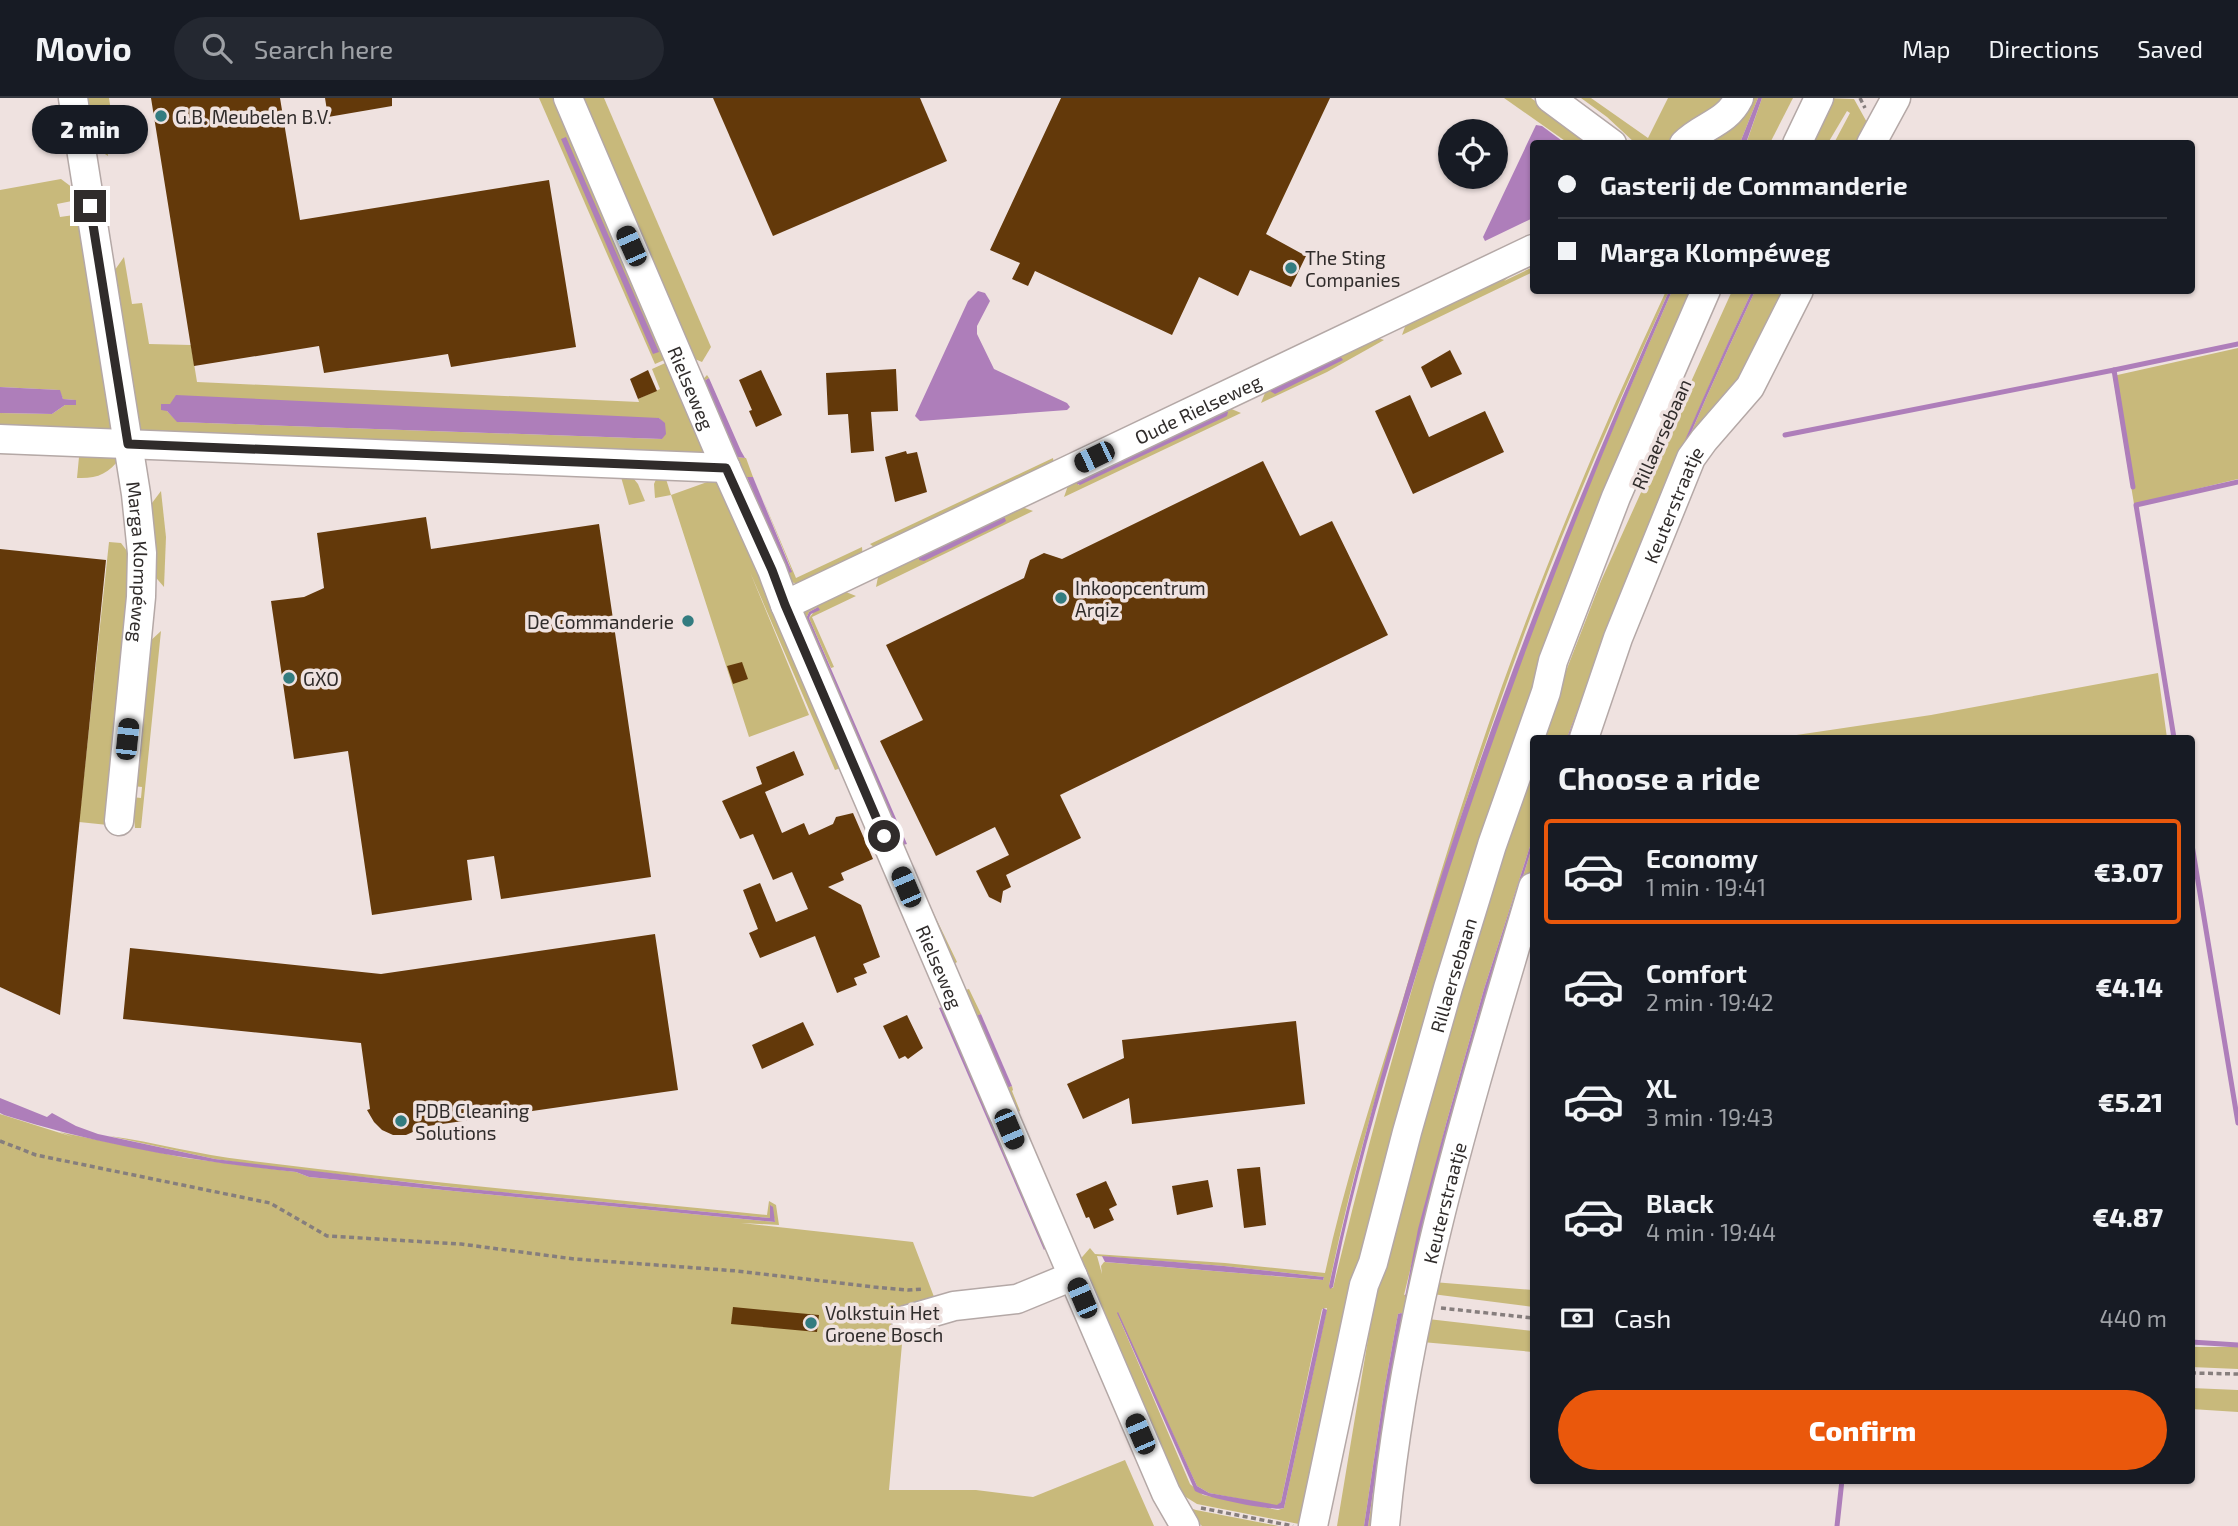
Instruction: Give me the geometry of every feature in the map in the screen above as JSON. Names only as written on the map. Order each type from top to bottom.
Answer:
[{"type":"street","name":"Marga Klompéweg","points":[[73,98],[128,444],[142,553],[139,620],[119,821]]},
{"type":"street","name":"Rielseweg","points":[[568,98],[1166,1493],[1185,1526]]},
{"type":"street","points":[[1550,98],[1607,140]]},
{"type":"street","points":[[1689,140],[1719,123],[1735,107],[1739,98]]},
{"type":"street","points":[[1779,140],[1800,98]]},
{"type":"street","points":[[1799,140],[1819,98]]},
{"type":"street","points":[[1873,140],[1896,98]]},
{"type":"street","name":"Oude Rielseweg","points":[[785,605],[1530,250]]},
{"type":"street","name":"Rillaersebaan","points":[[1531,735],[1546,692],[1553,661],[1616,497],[1704,294]]},
{"type":"street","name":"Rillaersebaan","points":[[1546,692],[1562,664],[1601,567],[1724,294]]},
{"type":"street","name":"Keuterstraatje","points":[[1585,735],[1618,638],[1691,458],[1750,387],[1797,294]]},
{"type":"street","points":[[0,439],[726,468]]},
{"type":"street","name":"Rillaersebaan","points":[[1313,1526],[1363,1285],[1373,1263],[1448,988],[1492,845],[1530,737]]},
{"type":"street","name":"Keuterstraatje","points":[[1385,1526],[1407,1364],[1418,1305],[1485,1050],[1530,897]]},
{"type":"street","name":"Rillaersebaan","points":[[1331,1526],[1373,1286],[1373,1263]]},
{"type":"street","points":[[906,1320],[954,1306],[1017,1299],[1073,1276]]},
{"type":"path","points":[[0,1141],[36,1154],[270,1203],[327,1236],[461,1244],[573,1259],[737,1271],[897,1289],[947,1287],[954,1306]]},
{"type":"path","points":[[1418,1305],[1530,1318]]},
{"type":"path","points":[[2195,1373],[2238,1374]]},
{"type":"path","points":[[1166,1493],[1196,1507],[1295,1526]]},
{"type":"shaded area","points":[[83,98],[109,98],[115,137],[106,139],[108,156],[91,145]]},
{"type":"shaded area","points":[[539,98],[559,98],[671,357],[655,364]]},
{"type":"shaded area","points":[[575,98],[604,98],[711,347],[702,362],[685,355]]},
{"type":"shaded area","points":[[1504,98],[1531,98],[1590,140],[1564,140]]},
{"type":"shaded area","points":[[1581,98],[1591,98],[1648,138],[1668,98],[1730,98],[1680,140],[1632,140]]},
{"type":"shaded area","points":[[1748,98],[1758,98],[1741,140],[1700,140]]},
{"type":"shaded area","points":[[1758,98],[1762,98],[1747,140],[1741,140]]},
{"type":"shaded area","points":[[1762,98],[1793,98],[1772,140],[1747,140]]},
{"type":"shaded area","points":[[1825,98],[1854,99],[1869,126],[1866,140],[1836,140],[1850,113],[1847,111],[1830,140],[1803,140]]},
{"type":"shaded area","points":[[1536,125],[1542,126],[1561,140],[1530,140],[1530,219],[1485,241],[1483,237]]},
{"type":"shaded area","points":[[566,137],[659,352],[653,354],[561,139]]},
{"type":"shaded area","points":[[61,179],[77,191],[72,201],[57,204],[60,217],[74,215],[82,220],[115,430],[0,433],[0,413],[52,414],[65,405],[76,405],[75,400],[63,399],[59,390],[0,387],[0,190]]},
{"type":"shaded area","points":[[124,257],[132,304],[142,303],[149,344],[191,345],[197,382],[639,402],[638,399],[660,389],[652,369],[672,360],[706,450],[704,454],[156,437],[139,429],[112,274]],"holes":[[[167,411],[659,418],[665,425],[662,439],[178,422]]]},
{"type":"shaded area","points":[[1530,258],[1504,281],[1530,268],[1530,273],[1402,335],[1409,316]]},
{"type":"shaded area","points":[[978,291],[985,293],[990,301],[977,326],[977,334],[994,369],[1067,403],[1070,407],[1067,410],[920,421],[915,416],[968,301]]},
{"type":"shaded area","points":[[1665,294],[1668,294],[1558,546],[1478,767],[1374,1103],[1337,1249],[1329,1286],[1333,1288],[1385,1084],[1424,949],[1466,815],[1531,632],[1671,294],[1700,294],[1580,572],[1533,735],[1530,735],[1530,745],[1304,1525],[1197,1504],[1181,1494],[1076,1264],[1090,1248],[1095,1254],[1325,1273],[1361,1135],[1488,725],[1520,636],[1600,437]],"holes":[[[1097,1256],[1324,1277],[1323,1280],[1104,1262],[1101,1266],[1102,1274]],[[1327,1308],[1284,1508],[1278,1510],[1203,1495],[1190,1484],[1117,1313],[1197,1486],[1209,1493],[1277,1506],[1281,1502],[1322,1309]]]},
{"type":"shaded area","points":[[1668,294],[1671,294],[1567,544],[1472,801],[1381,1091],[1350,1208],[1333,1287],[1330,1289],[1360,1158],[1432,905],[1518,656],[1616,412]]},
{"type":"shaded area","points":[[1731,294],[1751,294],[1655,513],[1568,735],[1541,735],[1601,581]]},
{"type":"shaded area","points":[[1751,294],[1754,294],[1681,457],[1568,735],[1610,625],[1702,401]]},
{"type":"shaded area","points":[[1754,294],[1788,294],[1727,408],[1580,735],[1570,735],[1657,513]]},
{"type":"shaded area","points":[[1369,335],[1384,340],[1327,372],[1261,403],[1269,383]]},
{"type":"shaded area","points":[[2238,348],[2238,479],[2134,504],[2113,376]]},
{"type":"shaded area","points":[[1340,356],[1343,360],[1275,394],[1270,391],[1272,387]]},
{"type":"shaded area","points":[[707,375],[709,378],[704,381],[737,457],[746,458],[753,477],[747,478],[761,515],[792,571],[759,490],[796,578],[862,547],[863,559],[808,585],[782,581],[698,385]]},
{"type":"shaded area","points":[[709,378],[745,458],[737,457],[704,381]]},
{"type":"shaded area","points":[[0,387],[60,390],[63,399],[76,400],[76,405],[65,405],[52,414],[0,413]]},
{"type":"shaded area","points":[[176,395],[659,418],[665,423],[666,434],[662,439],[177,422],[167,411],[161,410],[161,404],[170,404]]},
{"type":"shaded area","points":[[1222,405],[1241,413],[1064,497],[1071,477]],"holes":[[[1228,414],[1078,485],[1078,481]]]},
{"type":"shaded area","points":[[1223,410],[1228,412],[1227,416],[1080,485],[1077,484],[1078,481]]},
{"type":"shaded area","points":[[0,444],[87,449],[120,458],[102,474],[77,478],[79,457],[0,454]]},
{"type":"shaded area","points":[[1053,458],[1054,465],[879,551],[870,544]]},
{"type":"shaded area","points":[[629,473],[638,484],[645,501],[629,505],[621,477]]},
{"type":"shaded area","points":[[657,477],[718,479],[841,768],[835,770],[750,572],[809,715],[749,737],[671,495],[655,498],[654,484]],"holes":[[[666,479],[710,481],[671,495]]]},
{"type":"shaded area","points":[[747,477],[753,477],[792,572],[786,574]]},
{"type":"shaded area","points":[[161,491],[166,537],[164,587],[152,573],[149,507]]},
{"type":"shaded area","points":[[1014,504],[1033,511],[876,587],[880,567]]},
{"type":"shaded area","points":[[1004,516],[1006,521],[1003,523],[924,561],[919,560],[919,556]]},
{"type":"shaded area","points":[[109,542],[121,543],[130,555],[131,580],[108,825],[79,822]]},
{"type":"shaded area","points":[[836,588],[856,596],[812,617],[834,667],[831,668],[809,618],[818,607],[809,612],[806,619],[799,620],[813,602]]},
{"type":"shaded area","points":[[818,607],[820,610],[809,618],[907,844],[903,845],[806,619],[809,612]]},
{"type":"shaded area","points":[[161,631],[141,828],[135,828],[132,797],[141,798],[142,787],[133,786],[147,644]]},
{"type":"shaded area","points":[[2158,673],[2167,735],[1796,735],[1931,715]]},
{"type":"shaded area","points":[[1530,768],[1530,846],[1484,989],[1446,1124],[1404,1295],[1407,1294],[1429,1199],[1468,1056],[1530,854],[1530,887],[1379,1526],[1368,1526],[1386,1404],[1403,1314],[1401,1313],[1398,1314],[1385,1386],[1364,1526],[1337,1526],[1372,1315],[1418,1126]]},
{"type":"shaded area","points":[[1530,846],[1530,854],[1468,1056],[1405,1297],[1418,1229],[1484,989]]},
{"type":"shaded area","points":[[922,889],[957,962],[954,964],[965,990],[969,989],[981,1014],[977,1016],[1007,1088],[1012,1086],[1020,1111],[1012,1115],[917,895]]},
{"type":"shaded area","points":[[944,1006],[1046,1248],[1044,1250],[939,1008]]},
{"type":"shaded area","points":[[981,1014],[1012,1086],[1007,1088],[976,1016]]},
{"type":"shaded area","points":[[0,1098],[47,1117],[52,1113],[98,1134],[215,1159],[439,1186],[770,1218],[770,1205],[773,1207],[775,1222],[309,1177],[296,1172],[222,1163],[112,1144],[39,1126],[0,1113]]},
{"type":"shaded area","points":[[0,1114],[73,1137],[59,1132],[186,1158],[296,1172],[309,1177],[775,1222],[771,1205],[770,1218],[469,1189],[255,1165],[109,1136],[228,1158],[310,1168],[767,1215],[769,1201],[776,1205],[779,1225],[741,1223],[913,1242],[936,1302],[905,1310],[889,1490],[976,1490],[1033,1497],[1125,1460],[1154,1526],[0,1526]]},
{"type":"shaded area","points":[[1102,1256],[1324,1277],[1323,1280],[1105,1262]]},
{"type":"shaded area","points":[[1433,1282],[1530,1290],[1530,1307],[1432,1294]]},
{"type":"shaded area","points":[[1323,1308],[1327,1310],[1284,1508],[1240,1504],[1195,1491],[1117,1313],[1197,1486],[1209,1493],[1277,1505],[1281,1502]]},
{"type":"shaded area","points":[[1398,1314],[1403,1314],[1386,1404],[1368,1526],[1364,1526],[1385,1386]]},
{"type":"shaded area","points":[[1428,1319],[1530,1331],[1530,1352],[1422,1342]]},
{"type":"shaded area","points":[[2195,1347],[2238,1347],[2238,1369],[2195,1367]]},
{"type":"shaded area","points":[[2195,1388],[2238,1390],[2238,1412],[2195,1409]]},
{"type":"shaded area","points":[[1190,1508],[1279,1526],[1202,1526],[1192,1517]]},
{"type":"building","points":[[151,98],[280,98],[300,220],[549,180],[576,347],[451,367],[448,354],[324,373],[319,346],[194,366]]},
{"type":"building","points":[[325,98],[392,98],[392,106],[328,117]]},
{"type":"building","points":[[713,98],[920,98],[947,161],[773,236]]},
{"type":"building","points":[[1061,98],[1330,98],[1266,234],[1306,256],[1291,287],[1250,270],[1238,296],[1199,277],[1172,335],[1035,271],[1028,286],[1012,279],[1020,263],[990,250]]},
{"type":"building","points":[[1450,350],[1462,374],[1431,388],[1421,367]]},
{"type":"building","points":[[896,369],[898,411],[871,412],[874,451],[851,453],[848,414],[828,415],[826,373]]},
{"type":"building","points":[[648,370],[657,391],[638,399],[630,379]]},
{"type":"building","points":[[761,370],[782,415],[756,427],[739,380]]},
{"type":"building","points":[[1410,395],[1429,437],[1485,411],[1504,452],[1413,494],[1375,411]]},
{"type":"building","points":[[906,451],[907,454],[917,452],[927,492],[895,502],[885,457]]},
{"type":"building","points":[[1263,461],[1300,536],[1332,521],[1388,635],[1060,795],[1081,838],[1006,875],[1011,887],[1003,891],[1001,903],[989,897],[976,871],[1009,855],[995,827],[936,856],[880,741],[923,720],[886,645],[1024,578],[1030,560],[1044,553],[1062,559]]},
{"type":"building","points":[[426,517],[431,549],[599,524],[651,877],[501,899],[494,856],[467,860],[472,900],[372,915],[348,751],[294,759],[271,601],[304,597],[324,588],[317,533]]},
{"type":"building","points":[[0,549],[106,560],[60,1015],[0,987]]},
{"type":"building","points":[[742,662],[748,679],[733,684],[727,666]]},
{"type":"building","points":[[794,751],[804,775],[765,792],[782,833],[804,823],[809,835],[833,824],[836,817],[853,813],[873,859],[841,873],[844,880],[828,887],[861,905],[880,957],[863,964],[867,973],[854,978],[857,985],[837,993],[815,936],[760,958],[749,933],[758,929],[743,890],[760,883],[776,922],[808,909],[792,872],[773,880],[753,834],[740,839],[722,801],[762,784],[756,767]]},
{"type":"building","points":[[655,934],[678,1090],[414,1128],[415,1131],[406,1135],[393,1135],[382,1130],[367,1110],[370,1109],[361,1043],[123,1019],[130,948],[381,974]]},
{"type":"building","points":[[907,1015],[923,1048],[908,1059],[905,1056],[899,1059],[883,1026]]},
{"type":"building","points":[[1296,1021],[1305,1104],[1132,1124],[1129,1098],[1083,1119],[1067,1084],[1124,1058],[1122,1040]]},
{"type":"building","points":[[803,1022],[814,1045],[762,1069],[752,1045]]},
{"type":"building","points":[[1260,1167],[1266,1225],[1244,1228],[1237,1169]]},
{"type":"building","points":[[1208,1180],[1213,1207],[1177,1215],[1172,1186]]},
{"type":"building","points":[[1106,1181],[1117,1205],[1109,1209],[1114,1220],[1094,1229],[1076,1194]]},
{"type":"building","points":[[733,1307],[819,1315],[817,1332],[731,1324]]},
{"type":"waterway","points":[[2114,370],[2238,344]]},
{"type":"waterway","points":[[1785,435],[2114,370],[2133,487]]},
{"type":"waterway","points":[[2174,735],[2136,505],[2238,482]]},
{"type":"waterway","points":[[2195,863],[2238,1123]]},
{"type":"waterway","points":[[2195,1342],[2238,1345]]},
{"type":"waterway","points":[[1837,1526],[1842,1484]]},
{"type":"place","name":"G.B. Meubelen B.V.","points":[[161,116]]},
{"type":"place","name":"The Sting Companies","points":[[1291,268]]},
{"type":"place","name":"Inkoopcentrum Arqiz","points":[[1061,598]]},
{"type":"place","name":"De Commanderie","points":[[688,621]]},
{"type":"place","name":"GXO","points":[[289,678]]},
{"type":"place","name":"PDB Cleaning Solutions","points":[[401,1121]]},
{"type":"place","name":"Volkstuin Het Groene Bosch","points":[[811,1323]]},
{"type":"route","points":[[90,206],[128,444],[726,468],[884,836]]}]
